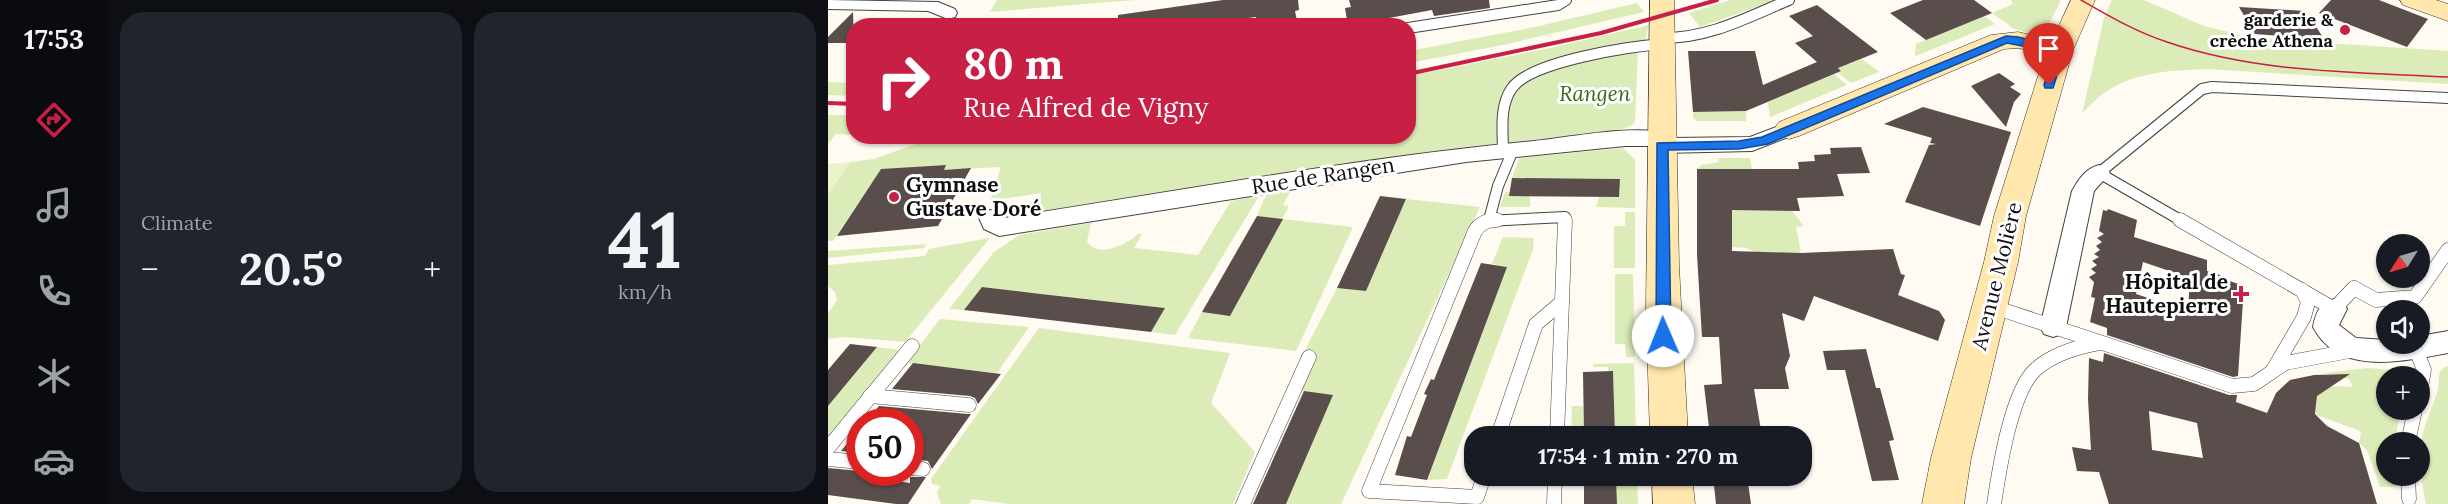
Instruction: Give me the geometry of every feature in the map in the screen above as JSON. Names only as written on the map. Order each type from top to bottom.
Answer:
[{"type":"street","points":[[1662,0],[1664,359],[1668,426]]},
{"type":"street","name":"Avenue Molière","points":[[1943,504],[1951,458],[1990,306],[2010,216],[2060,50],[2083,0]]},
{"type":"street","points":[[2412,0],[2448,13]]},
{"type":"street","points":[[2427,0],[2448,8]]},
{"type":"street","points":[[828,4],[928,6],[938,7],[948,13]]},
{"type":"street","points":[[1789,129],[2000,40],[2018,40],[2060,50]]},
{"type":"street","name":"Rue de Rangen","points":[[991,218],[992,223],[999,227],[1389,166],[1508,150],[1662,139],[1752,144],[1777,136],[1789,129]]},
{"type":"street","points":[[2053,327],[2083,191],[2089,181],[2099,173]]},
{"type":"street","points":[[2334,309],[2328,315],[2326,327],[2338,341],[2356,350],[2376,352]]},
{"type":"street","points":[[2430,345],[2448,342]]},
{"type":"street","points":[[1673,486],[1674,504]]},
{"type":"lane","points":[[1416,27],[1558,5],[1566,0]]},
{"type":"lane","points":[[1489,220],[1508,150],[1502,119],[1513,86],[1519,80],[1539,71],[1602,53],[1709,35],[1789,0]]},
{"type":"lane","points":[[2448,98],[2302,90],[2212,87],[2202,89],[2099,173],[2334,309],[2354,288],[2376,300],[2415,297],[2448,250]]},
{"type":"lane","points":[[1481,486],[1477,497],[1369,491],[1475,231],[1479,225],[1489,220],[1564,218],[1557,426]]},
{"type":"lane","points":[[2273,370],[2304,317],[2308,302],[2302,289]]},
{"type":"lane","points":[[1501,426],[1536,324],[1562,303]]},
{"type":"lane","points":[[1990,306],[2232,386],[2254,384],[2285,363],[2356,350]]},
{"type":"lane","points":[[1994,504],[1998,472],[2022,390],[2029,376],[2054,358],[2072,350],[2102,343]]},
{"type":"lane","points":[[828,448],[912,346]]},
{"type":"lane","points":[[1243,504],[1309,357]]},
{"type":"lane","points":[[870,396],[969,405]]},
{"type":"lane","points":[[828,459],[846,461]]},
{"type":"lane","points":[[1554,504],[1555,486]]},
{"type":"lane","points":[[2408,486],[2409,499]]},
{"type":"green space","points":[[997,0],[1135,0],[990,12]]},
{"type":"green space","points":[[1730,0],[1776,0],[1700,27],[1689,13]]},
{"type":"green space","points":[[2011,0],[2061,0],[2046,31],[2040,36],[2014,29],[1992,13],[2013,4]]},
{"type":"green space","points":[[2112,0],[2144,0],[2204,26],[2254,38],[2448,51],[2448,84],[2208,69],[2172,71],[2123,82],[2095,100],[2082,114],[2104,18]]},
{"type":"green space","points":[[1637,3],[1644,12],[1503,45],[1416,62],[1416,50],[1535,27]]},
{"type":"green space","points":[[1984,16],[1995,24],[1915,55],[1916,44]]},
{"type":"green space","name":"Rangen","points":[[1649,25],[1645,40],[1638,49],[1635,121],[1632,125],[1621,130],[1448,149],[1045,212],[1040,208],[1041,193],[990,201],[1001,167],[944,170],[946,165],[881,169],[833,241],[828,241],[828,194],[850,162],[874,159],[916,144],[1416,144],[1416,75],[1550,48]]},
{"type":"green space","points":[[1836,54],[1849,64],[1862,59],[1879,72],[1851,83],[1837,72],[1841,70],[1826,58]]},
{"type":"green space","points":[[1834,74],[1847,85],[1770,117],[1768,102]]},
{"type":"green space","points":[[828,82],[846,83],[846,96],[828,95]]},
{"type":"green space","points":[[1746,111],[1746,121],[1697,121],[1693,118],[1693,112]]},
{"type":"green space","points":[[828,115],[846,115],[846,135],[836,134],[828,144]]},
{"type":"green space","points":[[1623,148],[1635,160],[1635,208],[1596,207],[1599,197],[1619,197],[1620,179],[1512,178],[1519,158]]},
{"type":"green space","points":[[1718,158],[1750,158],[1752,169],[1697,169],[1701,165],[1719,162]]},
{"type":"green space","points":[[850,162],[828,194],[828,164]]},
{"type":"green space","points":[[1290,192],[1283,205],[1289,206],[1282,219],[1257,216],[1266,195]]},
{"type":"green space","points":[[1505,192],[1510,192],[1510,196],[1530,196],[1530,207],[1500,207]]},
{"type":"green space","points":[[1259,196],[1175,335],[1151,332],[1165,308],[982,287],[964,310],[949,309],[994,252],[1019,235],[1091,223],[1087,241],[1098,249],[1105,250],[1120,246],[1138,234],[1142,234],[1134,248],[1198,255],[1231,201]]},
{"type":"green space","points":[[1406,199],[1480,207],[1341,504],[1286,504],[1332,395],[1302,391],[1314,356],[1303,354],[1337,288],[1366,291]]},
{"type":"green space","points":[[1732,209],[1792,211],[1804,226],[1796,227],[1801,253],[1755,252],[1746,248],[1732,247]]},
{"type":"green space","points":[[1625,212],[1635,212],[1635,268],[1614,268],[1614,226],[1625,226]]},
{"type":"green space","points":[[1283,219],[1353,227],[1296,351],[1188,338],[1202,312],[1230,315]]},
{"type":"green space","points":[[1503,237],[1534,238],[1533,249],[1467,426],[1464,426],[1464,434],[1447,479],[1427,480],[1507,267],[1492,264]]},
{"type":"green space","points":[[990,238],[905,342],[845,337],[828,339],[828,314],[837,300],[835,292],[828,286],[828,265],[925,256],[929,249]]},
{"type":"green space","points":[[926,244],[924,248],[828,258],[828,251]]},
{"type":"green space","points":[[1615,274],[1633,274],[1635,357],[1626,357],[1625,344],[1615,344]]},
{"type":"green space","points":[[940,319],[1029,327],[997,373],[906,363]]},
{"type":"green space","points":[[1039,328],[1230,353],[1211,403],[1255,452],[1233,504],[1009,504],[972,499],[969,504],[941,504],[937,493],[940,486],[932,484],[931,479]]},
{"type":"green space","points":[[877,347],[899,350],[852,408],[846,408],[846,415],[828,437],[828,406]]},
{"type":"green space","points":[[1634,363],[1636,426],[1615,426],[1613,372],[1608,371],[1608,367],[1593,367],[1593,364]]},
{"type":"green space","points":[[2448,366],[2448,504],[2426,504],[2423,486],[2430,486],[2430,432],[2423,432],[2427,420],[2430,420],[2439,375],[2444,367]]},
{"type":"green space","points":[[2376,369],[2376,420],[2398,420],[2397,432],[2376,432],[2376,476],[2367,450],[2359,443],[2361,433],[2316,415],[2317,395],[2326,388],[2353,387],[2349,379],[2325,373]]},
{"type":"green space","points":[[1572,406],[1583,406],[1584,426],[1571,426]]},
{"type":"green space","points":[[1617,486],[1637,486],[1638,504],[1617,504]]},
{"type":"building","points":[[1223,0],[1298,0],[1299,10],[1295,11],[1296,18],[1118,18],[1118,15]]},
{"type":"building","points":[[1349,0],[1489,0],[1490,8],[1434,16],[1432,10],[1389,18],[1347,18],[1345,8],[1351,7]]},
{"type":"building","points":[[1923,0],[1974,0],[1992,13],[1926,40],[1890,13]]},
{"type":"building","points":[[2331,0],[2379,0],[2428,19],[2407,47],[2319,13]]},
{"type":"building","points":[[1817,5],[1878,52],[1838,68],[1841,71],[1746,111],[1693,112],[1688,51],[1755,51],[1763,85],[1817,62],[1795,43],[1813,36],[1789,16]]},
{"type":"building","points":[[2239,7],[2306,11],[2324,39],[2255,34]]},
{"type":"building","points":[[846,19],[846,43],[828,43],[828,37]]},
{"type":"building","points":[[1999,73],[2015,84],[2010,87],[2021,94],[2014,102],[2006,127],[1971,86]]},
{"type":"building","points":[[1923,107],[2011,132],[1980,226],[1905,202],[1929,145],[1936,144],[1930,143],[1932,138],[1884,124]]},
{"type":"building","points":[[1861,147],[1870,173],[1837,174],[1844,196],[1797,198],[1800,211],[1732,210],[1732,251],[1801,253],[1893,249],[1901,274],[1905,275],[1898,295],[1939,311],[1945,320],[1938,341],[1814,296],[1804,321],[1782,313],[1790,356],[1785,368],[1789,389],[1754,389],[1760,426],[1709,426],[1704,385],[1722,384],[1719,337],[1702,337],[1697,255],[1697,169],[1799,169],[1798,162],[1815,161],[1814,155],[1831,154],[1830,148]]},
{"type":"building","name":"Gymnase Gustave Doré","points":[[946,165],[944,170],[971,168],[938,226],[837,236],[881,169]]},
{"type":"building","points":[[1512,178],[1620,179],[1619,197],[1509,196]]},
{"type":"building","points":[[1380,196],[1406,199],[1366,291],[1337,288]]},
{"type":"building","points":[[2108,209],[2137,220],[2134,237],[2207,260],[2207,271],[2227,277],[2227,280],[2244,286],[2238,376],[2233,377],[2107,335],[2107,328],[2090,322],[2095,298],[2091,297],[2094,282],[2089,277],[2096,273],[2091,269],[2097,265],[2092,261],[2099,257],[2094,254],[2100,250],[2096,246],[2102,242],[2097,238],[2104,234],[2099,231],[2103,210]],"holes":[[[2143,262],[2190,278],[2188,311],[2136,294]]]},
{"type":"building","points":[[1257,216],[1283,219],[1230,316],[1202,312]]},
{"type":"building","points":[[1481,263],[1507,267],[1427,480],[1395,475],[1407,436],[1411,437],[1427,395],[1424,394],[1431,379],[1434,380]]},
{"type":"building","points":[[982,287],[1165,308],[1151,332],[964,310]]},
{"type":"building","points":[[850,344],[877,347],[828,406],[828,370]]},
{"type":"building","points":[[1866,349],[1876,388],[1880,388],[1894,440],[1889,441],[1899,480],[1872,481],[1845,370],[1827,370],[1823,351]]},
{"type":"building","points":[[2104,353],[2229,395],[2237,395],[2236,402],[2267,413],[2276,393],[2290,380],[2314,375],[2350,374],[2317,396],[2315,414],[2327,426],[2359,443],[2377,504],[2109,504],[2099,472],[2077,471],[2072,447],[2091,450],[2088,399],[2089,358],[2103,362]],"holes":[[[2149,411],[2197,423],[2203,458],[2152,450]]]},
{"type":"building","points":[[913,363],[1001,374],[978,404],[975,398],[970,396],[892,389]]},
{"type":"building","points":[[1613,371],[1615,426],[1584,426],[1583,372]]},
{"type":"building","points":[[1304,391],[1333,395],[1286,504],[1253,504]]},
{"type":"building","points":[[879,406],[902,408],[877,408]]},
{"type":"building","points":[[924,410],[971,414],[932,469],[928,461],[924,461]]},
{"type":"building","points":[[828,468],[846,470],[846,486],[920,486],[908,504],[828,495]]},
{"type":"building","points":[[1584,486],[1616,486],[1617,504],[1584,504]]},
{"type":"building","points":[[1714,486],[1748,486],[1751,504],[1716,504]]},
{"type":"tram line","points":[[2081,0],[2156,38],[2236,60],[2342,72],[2448,77]]},
{"type":"railway","points":[[1416,72],[1601,33],[1717,0]]},
{"type":"railway","points":[[828,103],[846,104]]},
{"type":"place","name":"garderie & crèche Athena","points":[[2345,30]]},
{"type":"place","name":"Gymnase Gustave Doré","points":[[894,197]]},
{"type":"place","name":"Hôpital de Hautepierre","points":[[2241,294]]},
{"type":"route","points":[[1663,336],[1662,146],[1739,145],[1764,141],[1994,42],[2006,39],[2060,50],[2049,85]]}]
